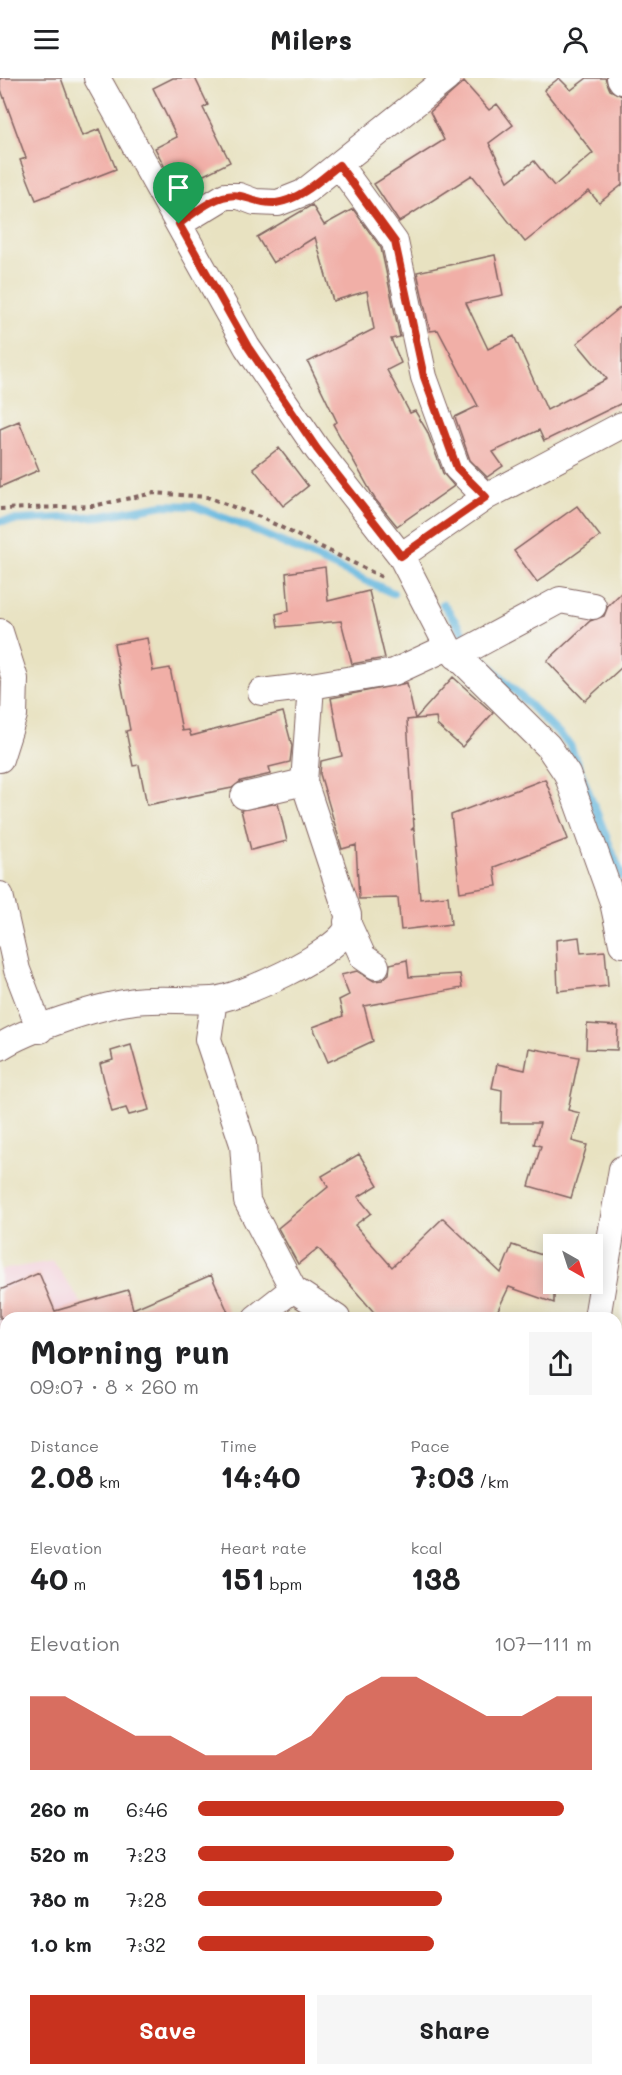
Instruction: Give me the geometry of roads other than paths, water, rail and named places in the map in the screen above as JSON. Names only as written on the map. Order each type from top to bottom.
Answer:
[{"type":"street","points":[[97,78],[248,347],[317,449],[406,567],[462,649],[548,746],[567,774],[613,902],[622,944]]},
{"type":"street","points":[[179,224],[225,196],[239,196],[255,202],[278,203],[303,193],[447,78]]},
{"type":"street","points":[[339,165],[395,242],[424,377],[457,468],[486,497]]},
{"type":"street","points":[[406,567],[486,497],[622,425]]},
{"type":"street","points":[[261,692],[394,672],[462,649],[560,600],[593,606]]},
{"type":"street","points":[[0,632],[15,679],[14,715],[0,759]]},
{"type":"street","points":[[0,1047],[40,1030],[127,1002],[214,1000],[229,997],[310,962],[328,949],[346,929],[348,915],[304,782],[311,686]]},
{"type":"street","points":[[244,796],[304,782]]},
{"type":"street","points":[[0,896],[17,970],[40,1030]]},
{"type":"street","points":[[347,922],[363,957],[376,966]]},
{"type":"street","points":[[214,1000],[208,1039],[243,1144],[247,1202],[293,1289],[329,1312]]},
{"type":"street","points":[[598,1312],[622,1169]]},
{"type":"street","points":[[264,1312],[293,1289]]},
{"type":"waterway","points":[[0,521],[102,516],[164,505],[194,506],[250,528],[393,593]]},
{"type":"waterway","points":[[443,604],[478,654],[570,745],[622,877]]}]
